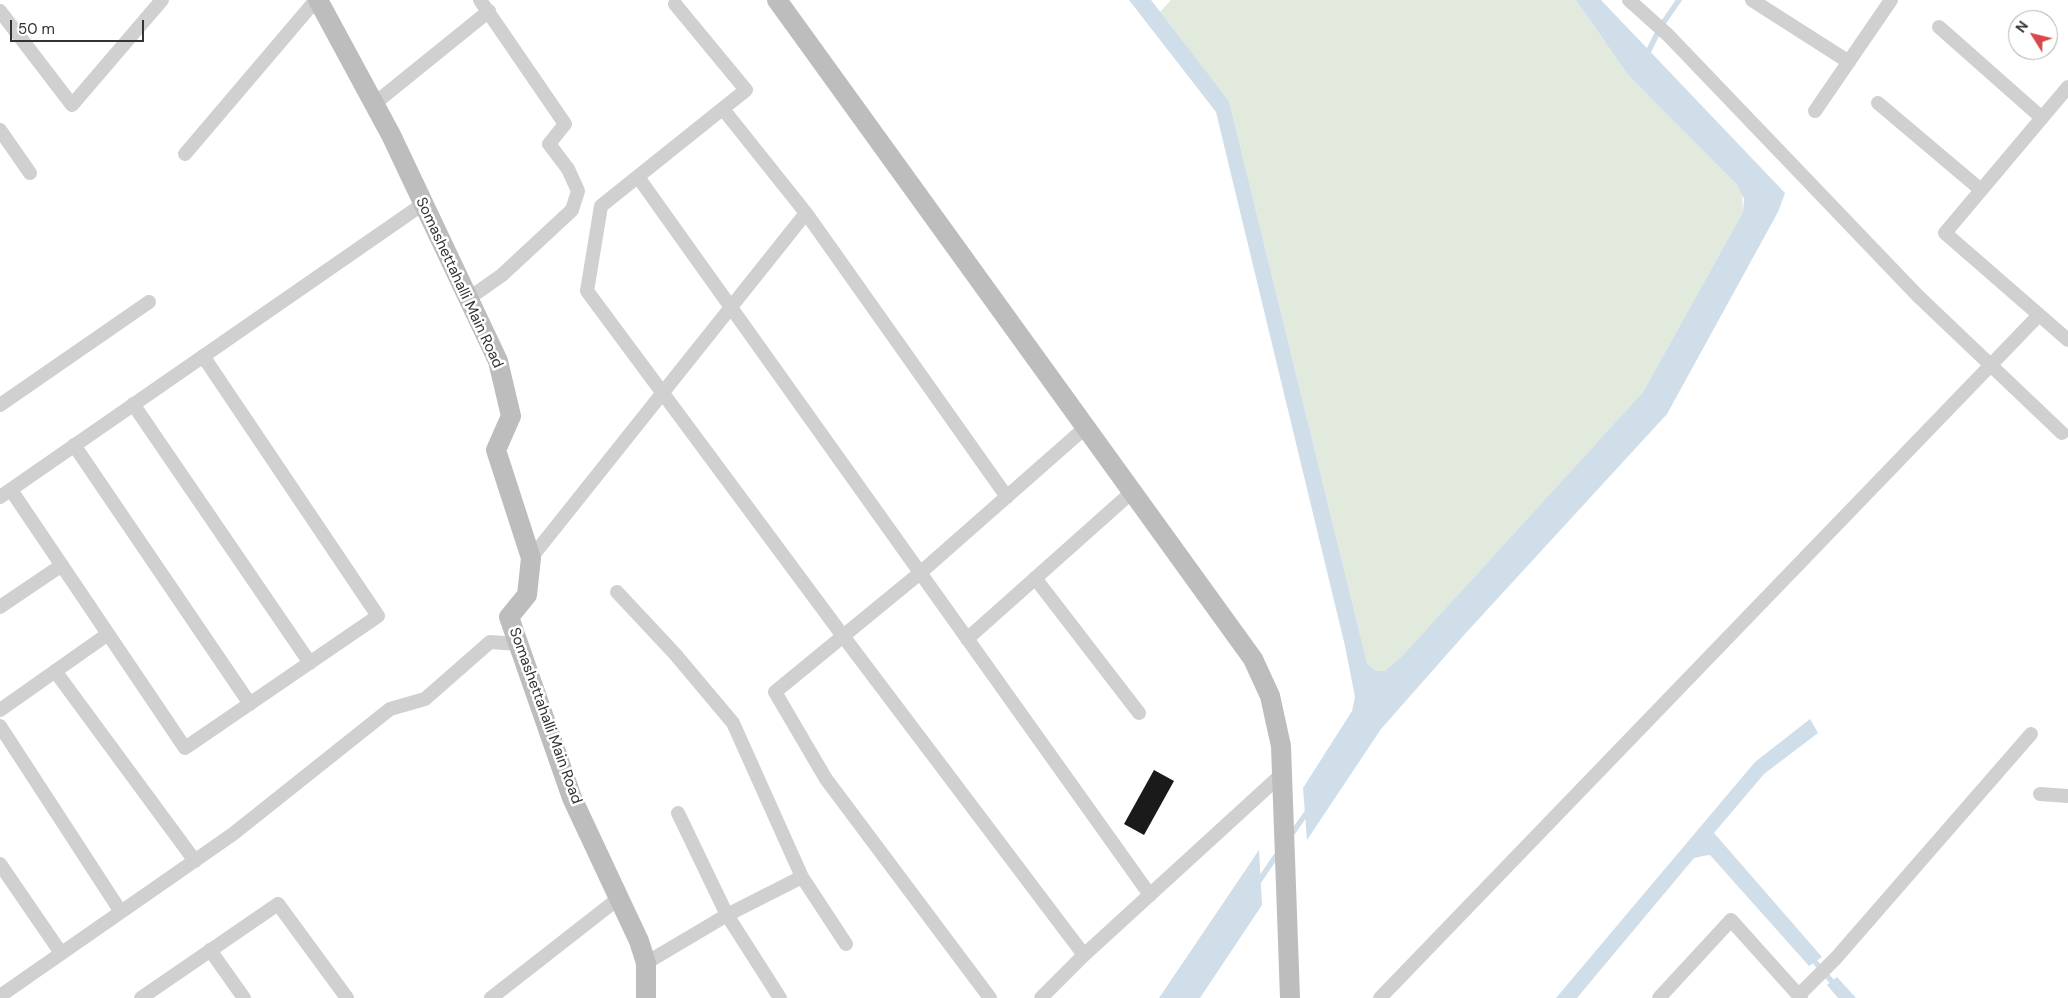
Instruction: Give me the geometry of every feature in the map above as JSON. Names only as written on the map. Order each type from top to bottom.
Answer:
[{"type":"street","points":[[0,10],[72,104],[162,0]]},
{"type":"street","points":[[185,154],[317,0]]},
{"type":"street","name":"Somashettahalli Main Road","points":[[317,0],[374,104],[498,361],[511,416],[496,450],[531,558],[527,595],[509,617],[572,798],[639,941],[646,963],[644,997]]},
{"type":"street","points":[[777,0],[1253,659],[1262,677],[1275,713],[1280,746],[1290,998]]},
{"type":"street","points":[[1629,0],[1668,35],[1918,296],[2062,433]]},
{"type":"street","points":[[1752,0],[1849,62]]},
{"type":"street","points":[[1816,111],[1891,0]]},
{"type":"street","points":[[675,4],[746,90],[601,206],[587,291],[843,636],[1084,955]]},
{"type":"street","points":[[374,104],[484,5],[565,124],[549,144],[568,169],[578,191],[572,210],[502,275],[468,298]]},
{"type":"street","points":[[1939,27],[2042,118]]},
{"type":"street","points":[[2068,88],[1945,233],[2068,340]]},
{"type":"street","points":[[1878,103],[1981,190]]},
{"type":"street","points":[[723,109],[806,213],[1007,497]]},
{"type":"street","points":[[0,130],[30,173]]},
{"type":"street","points":[[638,177],[1150,895]]},
{"type":"street","points":[[203,356],[378,616],[185,748],[62,565],[5,493],[74,446],[133,404],[423,204]]},
{"type":"street","points":[[531,558],[806,213]]},
{"type":"street","points":[[0,405],[149,302]]},
{"type":"street","points":[[1380,998],[2039,315]]},
{"type":"street","points":[[133,404],[310,663]]},
{"type":"street","points":[[990,998],[826,779],[775,692],[920,573],[1086,427]]},
{"type":"street","points":[[74,446],[250,704]]},
{"type":"street","points":[[967,639],[1132,492]]},
{"type":"street","points":[[0,607],[62,565]]},
{"type":"street","points":[[1035,578],[1139,713]]},
{"type":"street","points":[[617,592],[675,654],[732,724],[802,877],[846,944]]},
{"type":"street","points":[[0,710],[108,634]]},
{"type":"street","points":[[0,996],[233,834],[390,709],[425,699],[490,642],[518,644]]},
{"type":"street","points":[[55,671],[195,861]]},
{"type":"street","points":[[0,726],[121,912]]},
{"type":"street","points":[[1659,998],[1731,920],[1800,997],[2031,734]]},
{"type":"street","points":[[1041,998],[1084,955],[1282,774]]},
{"type":"street","points":[[2040,794],[2068,796]]},
{"type":"street","points":[[678,813],[726,915],[780,998]]},
{"type":"street","points":[[0,864],[62,953]]},
{"type":"street","points":[[646,963],[726,915],[802,877]]},
{"type":"street","points":[[491,998],[620,898]]},
{"type":"street","points":[[141,998],[157,994],[210,950],[278,904],[347,998]]},
{"type":"street","points":[[210,950],[244,998]]},
{"type":"shaded area","points":[[1129,0],[1151,0],[1229,101],[1367,663],[1376,671],[1385,671],[1402,656],[1643,392],[1743,212],[1744,199],[1738,186],[1628,75],[1576,0],[1601,0],[1785,193],[1778,212],[1667,414],[1464,635],[1381,729],[1307,840],[1303,788],[1352,711],[1355,697],[1345,646],[1216,112]]},
{"type":"shaded area","points":[[1171,0],[1576,0],[1628,75],[1738,186],[1742,193],[1743,212],[1643,392],[1402,656],[1385,671],[1376,671],[1367,663],[1229,101],[1160,12]]},
{"type":"shaded area","points":[[1810,719],[1818,733],[1764,774],[1714,833],[1822,957],[1809,966],[1710,855],[1703,856],[1694,858],[1577,998],[1556,998],[1755,762]]},
{"type":"shaded area","points":[[1259,850],[1262,905],[1200,998],[1159,998]]},
{"type":"shaded area","points":[[1837,977],[1856,998],[1838,998],[1827,985]]},
{"type":"building","points":[[1154,770],[1174,781],[1144,835],[1124,824]]},
{"type":"waterway","points":[[1646,56],[1661,26],[1679,0]]},
{"type":"waterway","points":[[1291,835],[1310,808]]},
{"type":"waterway","points":[[1257,884],[1278,853]]},
{"type":"waterway","points":[[1810,956],[1846,998]]}]
